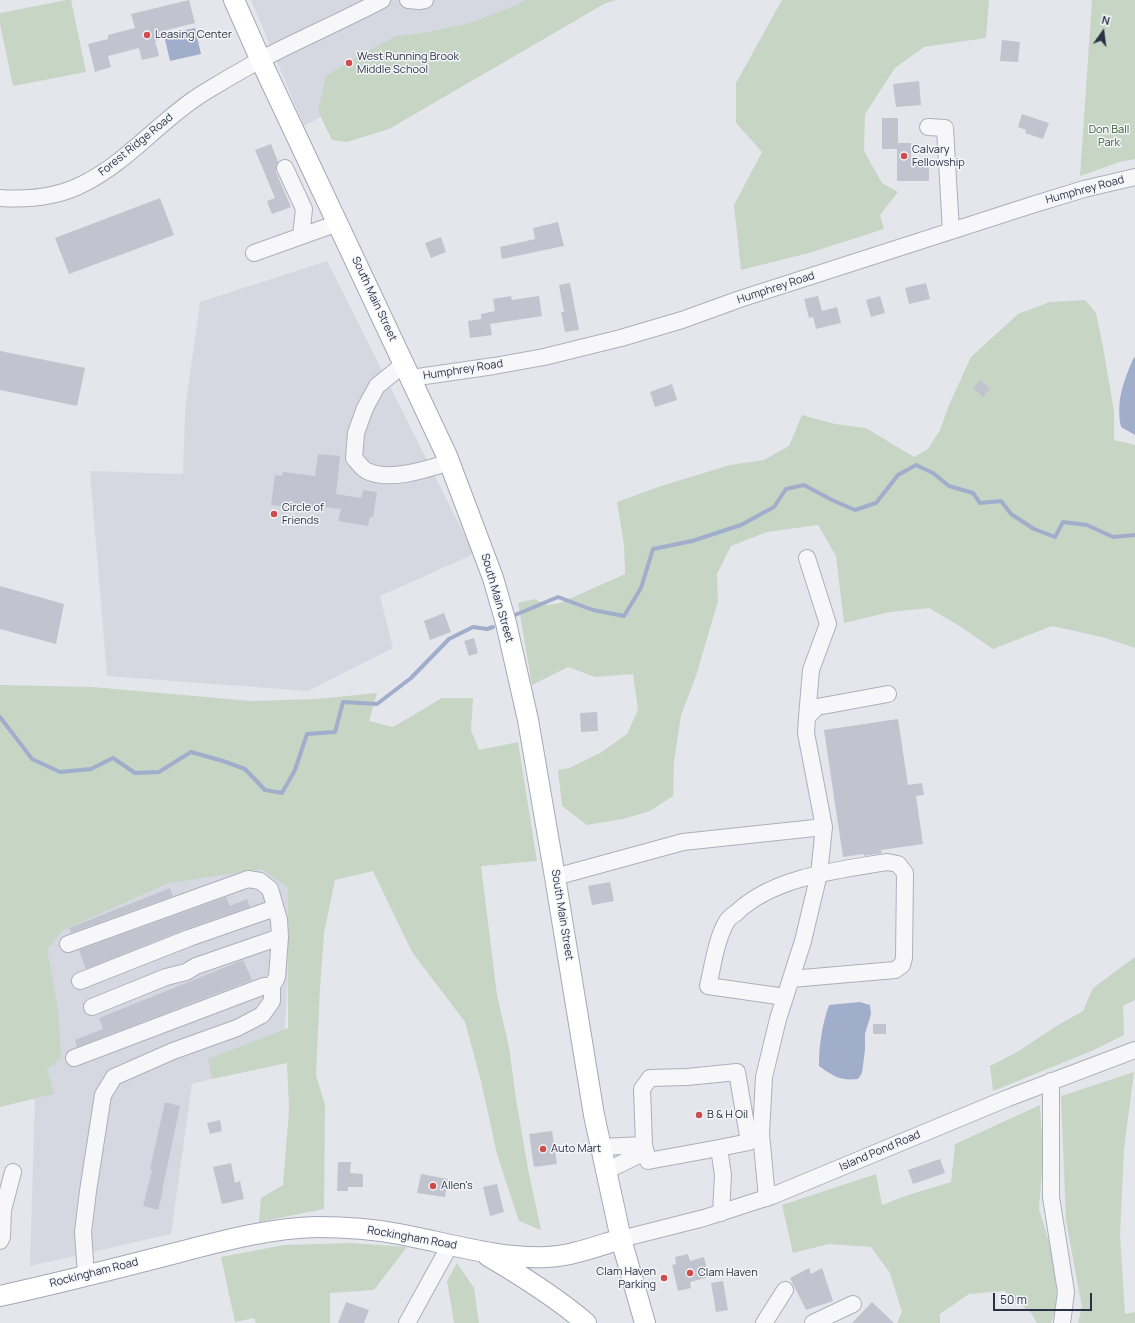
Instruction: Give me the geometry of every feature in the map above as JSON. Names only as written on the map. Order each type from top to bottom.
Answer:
[{"type":"main road","name":"South Main Street","points":[[234,0],[450,462],[486,556],[506,623],[528,720],[594,1115],[621,1239]]},
{"type":"main road","name":"Rockingham Road","points":[[0,1296],[243,1237],[294,1229],[317,1227],[360,1228],[398,1233],[506,1256],[548,1257],[566,1254],[621,1239]]},
{"type":"main road","points":[[621,1239],[645,1323]]},
{"type":"main road","points":[[481,1251],[530,1282],[572,1311],[586,1323]]},
{"type":"street","name":"Forest Ridge Road","points":[[0,198],[19,199],[40,197],[64,192],[85,184],[126,155],[180,109],[204,93],[261,60],[382,0]]},
{"type":"street","points":[[408,0],[425,0]]},
{"type":"street","points":[[928,127],[946,128],[951,231]]},
{"type":"street","points":[[285,168],[304,209],[301,236]]},
{"type":"street","name":"Humphrey Road","points":[[408,371],[494,366],[544,357],[621,338],[682,320],[740,299],[1084,189],[1135,177]]},
{"type":"street","points":[[254,253],[338,223]]},
{"type":"street","points":[[408,371],[377,386],[365,408],[356,434],[354,458],[366,471],[380,475],[415,472],[450,462]]},
{"type":"street","points":[[767,1198],[760,1134],[764,1077],[778,1019],[803,941],[819,874],[824,828],[806,733],[812,670],[828,624],[807,558]]},
{"type":"street","points":[[808,717],[817,707],[888,694]]},
{"type":"street","points":[[555,877],[683,842],[824,828]]},
{"type":"street","points":[[785,997],[708,986],[718,942],[727,921],[746,903],[782,885],[819,874],[887,862],[898,864],[905,873],[904,958],[902,965],[895,970],[791,979]]},
{"type":"street","points":[[68,944],[248,879],[260,881],[270,889],[279,920],[280,937],[278,977],[272,986],[272,1001],[262,1015],[237,1028],[173,1051],[114,1077],[103,1095],[83,1232],[86,1275]]},
{"type":"street","points":[[80,981],[188,938],[275,908]]},
{"type":"street","points":[[92,1006],[166,977],[186,972],[196,966],[280,937]]},
{"type":"street","points":[[74,1058],[264,986],[272,986]]},
{"type":"street","name":"Island Pond Road","points":[[621,1239],[721,1213],[767,1198],[1051,1081],[1135,1050]]},
{"type":"street","points":[[737,1072],[749,1142],[648,1161],[644,1148],[642,1089],[650,1078],[687,1077],[737,1072]]},
{"type":"street","points":[[1051,1081],[1051,1197],[1066,1292],[1062,1323]]},
{"type":"street","points":[[601,1147],[644,1148]]},
{"type":"street","points":[[606,1171],[644,1148]]},
{"type":"street","points":[[719,1148],[723,1175],[721,1213]]},
{"type":"street","points":[[0,1241],[2,1237],[3,1210],[13,1172]]},
{"type":"street","points":[[407,1323],[450,1245]]},
{"type":"street","points":[[764,1323],[784,1290]]},
{"type":"street","points":[[813,1323],[853,1304]]},
{"type":"shaded area","name":"West Running Brook Middle School","points":[[251,0],[536,0],[304,126]]},
{"type":"shaded area","name":"Circle of Friends","points":[[327,261],[474,554],[380,596],[393,648],[308,691],[107,676],[90,471],[183,474],[185,411],[200,302]]},
{"type":"shaded area","points":[[297,815],[283,1061],[192,1084],[171,1234],[30,1266],[43,817]]},
{"type":"green space","points":[[71,0],[86,72],[13,86],[0,24],[0,13]]},
{"type":"green space","points":[[525,0],[616,0],[604,4],[389,129],[347,142],[332,140],[318,111],[326,76],[356,57],[396,36],[424,33],[470,23],[517,5]]},
{"type":"green space","points":[[782,0],[989,0],[986,38],[924,47],[895,68],[865,114],[864,151],[882,183],[898,192],[880,215],[884,229],[809,253],[741,270],[734,205],[762,152],[736,123],[736,83]]},
{"type":"green space","name":"Don Ball Park","points":[[1092,0],[1135,0],[1135,159],[1120,162],[1080,176]]},
{"type":"green space","points":[[1085,300],[1096,313],[1114,411],[1114,440],[1135,445],[1135,648],[1102,637],[1052,626],[993,649],[958,625],[929,608],[890,612],[844,623],[836,556],[818,525],[767,532],[731,546],[717,574],[718,601],[696,676],[681,715],[674,762],[673,796],[650,811],[623,819],[587,825],[562,806],[558,770],[569,768],[600,753],[627,734],[638,710],[633,674],[595,677],[568,667],[532,685],[518,603],[534,599],[547,605],[560,603],[625,574],[624,545],[617,502],[661,486],[730,465],[764,460],[789,446],[802,415],[835,424],[866,428],[914,457],[928,449],[940,430],[949,405],[971,357],[1018,314],[1050,302]]},
{"type":"green space","points":[[0,685],[93,687],[251,701],[316,699],[377,693],[369,721],[393,727],[442,698],[473,698],[471,730],[479,750],[518,742],[537,861],[481,866],[497,995],[509,1047],[528,1169],[541,1230],[519,1221],[497,1154],[481,1081],[465,1022],[412,952],[373,871],[335,880],[324,933],[316,1075],[325,1105],[324,1209],[259,1222],[261,1198],[283,1185],[289,1110],[287,1063],[212,1079],[208,1059],[288,1028],[288,888],[262,869],[169,883],[63,930],[47,950],[58,1009],[61,1058],[47,1069],[54,1094],[0,1107]]},
{"type":"green space","points":[[1135,957],[1135,1000],[1123,1006],[1124,1035],[1094,1050],[993,1091],[990,1066],[1017,1052],[1058,1025],[1083,1011],[1093,988]]},
{"type":"green space","points":[[1134,1072],[1124,1149],[1120,1235],[1125,1314],[1135,1312],[1135,1323],[1078,1323],[1082,1307],[1066,1221],[1061,1096]]},
{"type":"green space","points":[[1040,1105],[1043,1157],[1039,1209],[1052,1252],[1058,1303],[1051,1323],[1037,1323],[1031,1313],[1004,1291],[969,1294],[940,1314],[940,1323],[897,1323],[902,1312],[890,1273],[871,1247],[829,1244],[793,1253],[782,1205],[876,1174],[882,1205],[908,1195],[951,1182],[955,1144]]},
{"type":"green space","points":[[351,1243],[407,1247],[374,1290],[330,1293],[330,1323],[256,1323],[254,1318],[235,1322],[221,1257],[284,1245]]},
{"type":"green space","points":[[457,1263],[474,1288],[479,1323],[454,1323],[447,1281]]},
{"type":"water","points":[[195,28],[201,54],[170,61],[164,35]]},
{"type":"water","points":[[1135,357],[1135,435],[1121,427],[1119,409],[1123,384]]},
{"type":"water","points":[[860,1002],[870,1005],[871,1014],[865,1034],[865,1050],[862,1073],[858,1079],[841,1078],[819,1066],[820,1043],[824,1020],[829,1005]]},
{"type":"building","name":"Leasing Center","points":[[189,0],[195,23],[159,32],[161,39],[155,41],[159,56],[142,60],[139,48],[108,56],[111,67],[95,72],[88,44],[108,39],[108,35],[135,28],[131,14]]},
{"type":"building","points":[[1002,40],[1020,42],[1018,62],[1000,61]]},
{"type":"building","points":[[919,81],[921,105],[896,107],[893,84]]},
{"type":"building","points":[[1022,114],[1049,123],[1043,139],[1025,133],[1026,130],[1018,127]]},
{"type":"building","name":"Calvary Fellowship","points":[[882,118],[898,118],[898,143],[911,143],[911,163],[929,163],[929,181],[897,181],[897,149],[882,149]]},
{"type":"building","points":[[271,144],[278,162],[276,172],[291,207],[272,214],[267,201],[275,198],[255,150]]},
{"type":"building","points":[[160,198],[174,235],[69,274],[55,238]]},
{"type":"building","points":[[558,222],[564,246],[502,259],[500,247],[535,239],[533,228]]},
{"type":"building","points":[[441,237],[446,252],[431,258],[425,243]]},
{"type":"building","points":[[570,283],[579,330],[565,332],[561,312],[564,312],[559,285]]},
{"type":"building","points":[[926,283],[930,299],[909,304],[905,288]]},
{"type":"building","points":[[511,296],[512,300],[539,296],[542,316],[490,324],[492,335],[470,338],[468,321],[481,319],[481,314],[495,311],[493,299]]},
{"type":"building","points":[[818,296],[822,311],[837,307],[841,323],[816,329],[813,317],[809,318],[804,299]]},
{"type":"building","points":[[880,296],[885,313],[871,317],[866,300]]},
{"type":"building","points":[[0,351],[85,368],[77,406],[0,390]]},
{"type":"building","points":[[980,380],[990,389],[983,397],[973,388]]},
{"type":"building","points":[[672,384],[677,400],[655,407],[650,392]]},
{"type":"building","points":[[318,454],[340,456],[336,494],[361,498],[363,490],[377,492],[373,517],[370,517],[368,526],[338,521],[341,509],[318,506],[318,510],[271,505],[275,475],[282,476],[283,472],[315,476]]},
{"type":"building","points":[[0,586],[64,604],[56,644],[0,629]]},
{"type":"building","points":[[444,613],[451,632],[430,640],[424,621]]},
{"type":"building","points":[[474,638],[478,653],[469,656],[464,641]]},
{"type":"building","points":[[597,712],[598,731],[581,732],[580,713]]},
{"type":"building","points":[[898,719],[908,785],[922,783],[924,795],[916,796],[923,844],[881,850],[882,853],[864,856],[864,854],[843,857],[824,730]]},
{"type":"building","points":[[610,882],[614,901],[592,905],[588,886]]},
{"type":"building","points":[[170,888],[173,896],[71,933],[69,928]]},
{"type":"building","points":[[226,897],[230,906],[247,899],[250,907],[186,929],[86,969],[79,950]]},
{"type":"building","points":[[243,960],[252,980],[77,1047],[75,1040],[103,1029],[99,1018]]},
{"type":"building","points":[[873,1024],[886,1024],[886,1034],[873,1034]]},
{"type":"building","points":[[165,1102],[180,1106],[158,1210],[143,1206],[152,1170],[150,1169]]},
{"type":"building","points":[[220,1120],[222,1131],[210,1134],[207,1123]]},
{"type":"building","name":"Auto Mart","points":[[552,1131],[557,1164],[534,1167],[529,1134]]},
{"type":"building","points":[[940,1159],[945,1173],[913,1184],[908,1170]]},
{"type":"building","points":[[338,1162],[351,1162],[350,1173],[363,1174],[363,1187],[348,1187],[348,1191],[337,1191]]},
{"type":"building","points":[[231,1163],[235,1183],[240,1181],[244,1199],[222,1204],[213,1167]]},
{"type":"building","name":"Allen's","points":[[421,1174],[448,1179],[445,1197],[417,1193]]},
{"type":"building","points":[[497,1184],[504,1212],[490,1216],[483,1187]]},
{"type":"building","name":"Clam Haven","points":[[688,1254],[690,1261],[704,1257],[709,1277],[690,1282],[691,1288],[678,1291],[672,1265],[676,1264],[675,1257]]},
{"type":"building","points":[[809,1268],[811,1274],[822,1268],[833,1301],[806,1310],[790,1278]]},
{"type":"building","points":[[723,1281],[728,1310],[716,1312],[711,1283]]},
{"type":"building","points":[[346,1302],[369,1310],[364,1323],[338,1323]]},
{"type":"building","points":[[872,1302],[894,1323],[852,1323]]},
{"type":"waterway","points":[[515,615],[558,597],[593,610],[624,616],[641,588],[653,549],[692,541],[741,525],[774,507],[786,489],[804,485],[855,510],[876,503],[898,475],[916,465],[933,473],[949,486],[973,493],[980,503],[1001,501],[1011,514],[1034,529],[1055,537],[1063,522],[1087,525],[1113,537],[1135,535]]},
{"type":"waterway","points":[[0,717],[32,759],[60,772],[91,769],[113,758],[135,773],[159,772],[191,752],[245,769],[265,790],[282,793],[295,770],[307,734],[335,732],[343,702],[377,704],[411,678],[449,639],[473,627],[487,629],[493,627]]},
{"type":"place","name":"Leasing Center","points":[[147,35]]},
{"type":"place","name":"West Running Brook Middle School","points":[[349,63]]},
{"type":"place","name":"Calvary Fellowship","points":[[904,156]]},
{"type":"place","name":"Circle of Friends","points":[[274,514]]},
{"type":"place","name":"B & H Oil","points":[[699,1115]]},
{"type":"place","name":"Auto Mart","points":[[543,1149]]},
{"type":"place","name":"Allen's","points":[[433,1186]]},
{"type":"place","name":"Clam Haven","points":[[690,1273]]},
{"type":"place","name":"Clam Haven Parking","points":[[664,1278]]}]
